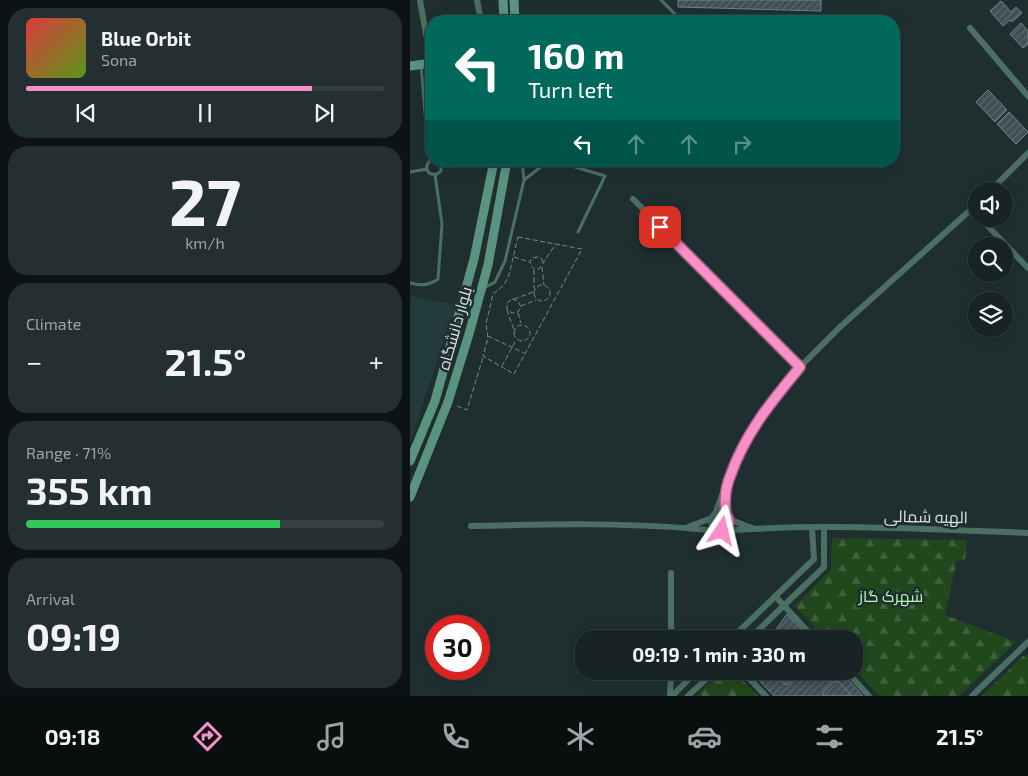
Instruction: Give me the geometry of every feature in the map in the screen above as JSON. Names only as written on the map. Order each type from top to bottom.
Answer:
[{"type":"main road","points":[[503,0],[504,15]]},
{"type":"main road","points":[[514,0],[515,15]]},
{"type":"main road","points":[[410,66],[425,64]]},
{"type":"main road","name":"بلوار دانشگاه","points":[[410,461],[434,401],[453,335],[474,259],[493,167]]},
{"type":"main road","name":"بلوار دانشگاه","points":[[410,497],[448,402],[481,290],[488,265],[506,167]]},
{"type":"street","points":[[420,0],[425,29]]},
{"type":"street","points":[[477,0],[480,15]]},
{"type":"street","points":[[970,28],[1028,96]]},
{"type":"street","points":[[999,182],[1028,153]]},
{"type":"street","points":[[632,199],[800,367]]},
{"type":"street","points":[[726,488],[729,524],[727,528],[719,531],[712,528],[711,523],[734,464],[757,421],[800,367],[840,327],[968,215]]},
{"type":"street","points":[[990,227],[1028,268]]},
{"type":"street","points":[[471,526],[563,524],[687,528],[721,512],[753,529]]},
{"type":"street","name":"الهیه شمالی","points":[[687,528],[719,531],[824,528],[1028,533]]},
{"type":"street","points":[[740,630],[814,559],[812,528]]},
{"type":"street","points":[[758,630],[824,566],[824,528]]},
{"type":"street","points":[[671,630],[672,573]]},
{"type":"street","points":[[775,596],[808,630]]},
{"type":"street","points":[[972,696],[1028,644]]},
{"type":"street","points":[[671,680],[671,696]]},
{"type":"street","points":[[671,696],[688,680]]},
{"type":"street","points":[[688,696],[705,680]]},
{"type":"street","points":[[751,680],[766,696]]},
{"type":"street","points":[[854,680],[869,696]]},
{"type":"lane","points":[[661,0],[676,15]]},
{"type":"lane","points":[[421,64],[425,113]]},
{"type":"lane","points":[[435,175],[439,173],[441,167]]},
{"type":"lane","points":[[481,290],[495,282],[505,261],[524,180],[523,167]]},
{"type":"lane","points":[[524,180],[541,167]]},
{"type":"lane","points":[[575,167],[605,176],[578,232]]},
{"type":"lane","points":[[410,172],[427,169],[430,174],[435,175]]},
{"type":"lane","points":[[410,283],[422,286],[431,284],[438,279],[442,224],[435,175]]},
{"type":"path","points":[[448,402],[467,410],[488,336],[486,324],[493,294],[504,284],[509,275],[518,237],[582,249],[514,374],[483,356]]},
{"type":"path","points":[[544,285],[543,262],[555,244]]},
{"type":"path","points":[[513,256],[530,262],[534,269],[534,295],[536,300]]},
{"type":"path","points":[[530,262],[536,256],[541,258],[543,262]]},
{"type":"path","points":[[534,269],[539,269],[542,266]]},
{"type":"path","points":[[539,285],[549,288],[550,294],[547,299],[542,301],[536,300],[521,307],[518,312],[521,324],[527,326],[531,332],[529,338],[523,341],[517,339],[514,334],[507,309],[508,303],[512,299],[534,290],[539,285]]},
{"type":"path","points":[[550,294],[555,297]]},
{"type":"path","points":[[512,299],[518,301],[521,307]]},
{"type":"path","points":[[507,309],[512,313],[518,312]]},
{"type":"path","points":[[514,330],[521,324]]},
{"type":"path","points":[[488,336],[525,354]]},
{"type":"path","points":[[529,338],[532,341]]},
{"type":"path","points":[[502,366],[517,339]]},
{"type":"shaded area","points":[[410,296],[456,305],[410,442]]},
{"type":"green space","name":"شهرک گاز","points":[[832,538],[967,540],[965,561],[957,560],[945,615],[1016,642],[959,696],[879,696],[863,679],[863,630],[817,630],[795,606],[831,569]]},
{"type":"green space","points":[[1023,656],[1028,656],[1028,696],[982,696]]},
{"type":"green space","points":[[712,680],[743,680],[758,696],[696,696]]},
{"type":"building","points":[[678,0],[821,0],[821,11],[678,7]]},
{"type":"building","points":[[1001,1],[1011,12],[1016,7],[1022,13],[1012,22],[1010,20],[1003,26],[990,11]]},
{"type":"building","points":[[1021,23],[1028,31],[1028,44],[1023,48],[1010,34]]},
{"type":"building","points":[[988,90],[1007,110],[995,122],[976,102]]},
{"type":"building","points":[[1009,112],[1028,132],[1016,144],[997,124]]},
{"type":"building","points":[[787,614],[802,630],[775,630]]},
{"type":"building","points":[[759,680],[848,680],[863,696],[774,696]]},
{"type":"building","points":[[781,680],[792,680],[786,685]]},
{"type":"building","points":[[835,681],[838,681],[852,696],[823,696],[823,692]]},
{"type":"route","points":[[660,227],[800,367],[757,421],[734,464],[726,488],[726,514],[729,518],[729,524],[722,531]]}]
